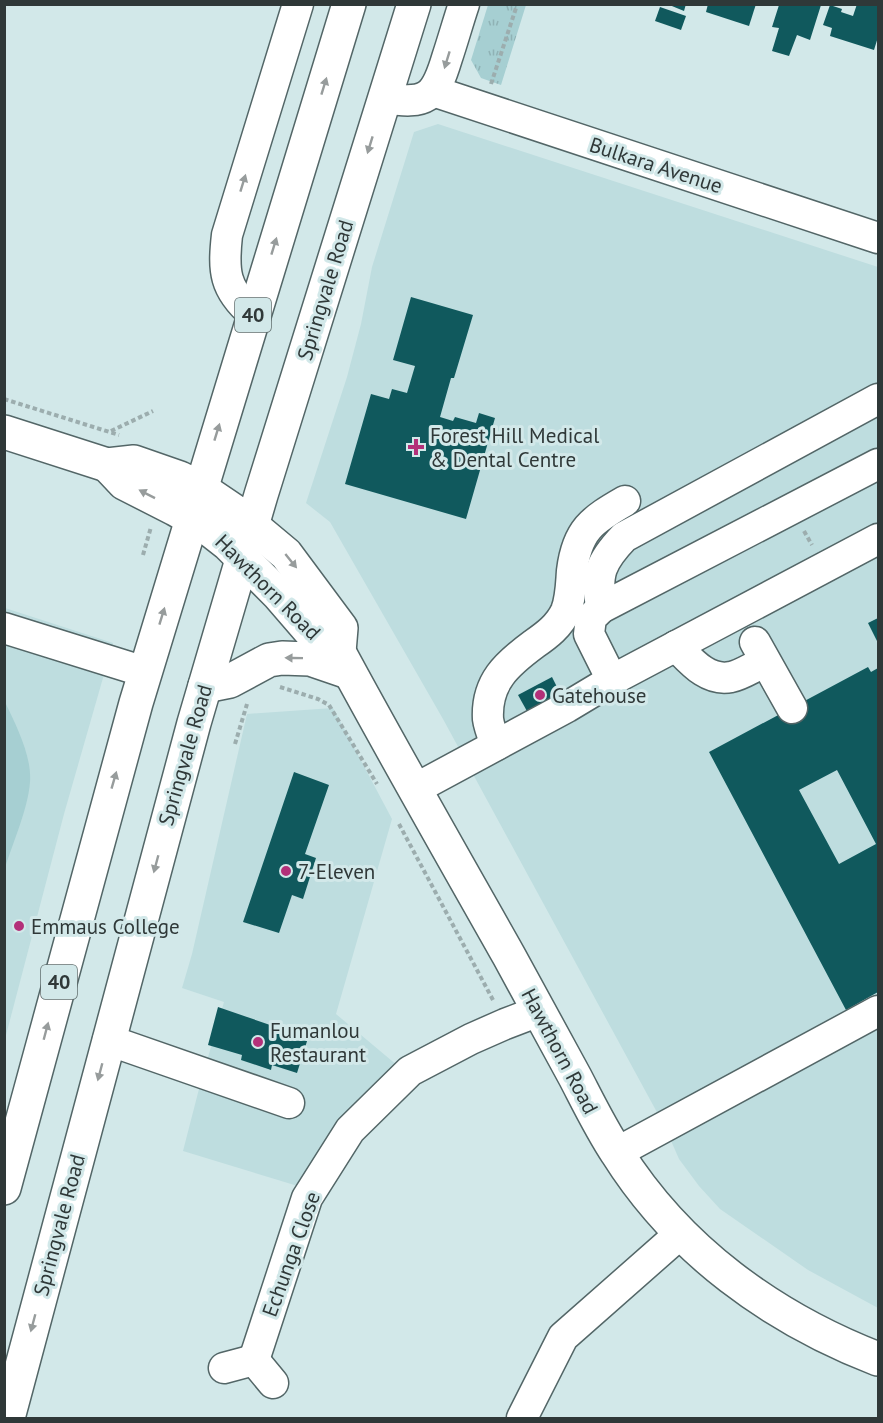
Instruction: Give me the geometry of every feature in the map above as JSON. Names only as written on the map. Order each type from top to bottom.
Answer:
[{"type":"main road","name":"40","points":[[4,1188],[145,672],[349,4]]},
{"type":"main road","name":"Springvale Road","points":[[8,1419],[108,1040],[242,557],[414,4]]},
{"type":"main road","name":"Hawthorn Road","points":[[4,432],[107,465],[124,483],[195,503],[252,524],[286,554],[336,620],[341,628],[344,662]]},
{"type":"main road","name":"Hawthorn Road","points":[[195,503],[205,526],[242,557],[316,638],[344,662],[616,1153],[647,1195],[681,1233],[731,1279],[788,1317],[822,1336],[879,1359]]},
{"type":"main road","points":[[205,686],[230,681],[269,660],[282,658],[344,662]]},
{"type":"street","points":[[253,314],[232,293],[225,259],[227,234],[298,4]]},
{"type":"street","points":[[384,98],[404,102],[415,100],[433,91],[441,78],[464,4]]},
{"type":"street","name":"Bulkara Avenue","points":[[433,91],[879,238]]},
{"type":"street","points":[[601,608],[599,575],[608,554],[624,537],[879,399]]},
{"type":"street","points":[[612,680],[589,634],[591,618],[601,608],[879,464]]},
{"type":"street","points":[[496,745],[488,721],[489,703],[496,678],[511,661],[556,627],[566,611],[576,551],[584,532],[596,518],[625,501]]},
{"type":"street","points":[[415,789],[567,707],[612,680],[879,539]]},
{"type":"street","points":[[4,628],[145,672]]},
{"type":"street","points":[[676,646],[696,666],[716,677],[731,677],[760,652],[792,708]]},
{"type":"street","name":"Echunga Close","points":[[254,1360],[307,1198],[350,1130],[410,1071],[471,1039],[539,1011]]},
{"type":"street","points":[[616,1153],[879,1011]]},
{"type":"street","points":[[108,1040],[289,1104]]},
{"type":"street","points":[[522,1419],[563,1337],[681,1233]]},
{"type":"street","points":[[224,1368],[254,1360],[273,1383]]},
{"type":"path","points":[[490,85],[516,8]]},
{"type":"path","points":[[4,399],[120,435]]},
{"type":"path","points":[[110,432],[153,411]]},
{"type":"path","points":[[791,509],[824,567]]},
{"type":"path","points":[[144,555],[151,527]]},
{"type":"path","points":[[275,686],[318,699],[329,705],[377,784]]},
{"type":"path","points":[[235,744],[249,700]]},
{"type":"path","points":[[399,824],[493,1000]]},
{"type":"shaded area","points":[[438,124],[878,267],[878,1308],[808,1270],[720,1209],[679,1159],[665,1127],[443,719],[330,522],[306,503],[347,377],[361,324],[372,267],[414,132]]},
{"type":"shaded area","name":"Emmaus College","points":[[5,608],[113,643],[64,814],[5,1039]]},
{"type":"shaded area","points":[[333,708],[392,819],[336,1014],[398,1066],[301,1187],[183,1151],[224,1002],[182,988],[192,954],[247,714]]},
{"type":"green space","points":[[488,5],[526,5],[501,85],[481,78],[471,60]]},
{"type":"green space","points":[[5,702],[26,751],[30,782],[23,814],[5,868]]},
{"type":"building","points":[[667,4],[686,4],[684,11]]},
{"type":"building","points":[[708,4],[756,4],[749,26],[706,12]]},
{"type":"building","points":[[857,4],[878,4],[878,37],[874,50],[830,36],[832,28],[823,25],[830,5],[853,16]]},
{"type":"building","points":[[779,5],[821,5],[810,40],[797,35],[789,56],[772,51],[779,28],[772,27]]},
{"type":"building","points":[[660,7],[686,16],[681,30],[655,21]]},
{"type":"building","points":[[411,297],[473,315],[440,417],[453,421],[455,417],[476,423],[479,413],[495,418],[466,519],[345,484],[371,394],[389,399],[392,389],[407,393],[415,366],[393,360]]},
{"type":"building","points":[[878,618],[878,643],[868,623]]},
{"type":"building","points":[[868,667],[871,672],[878,668],[878,992],[846,1010],[709,752]],"holes":[[[837,770],[876,844],[839,864],[799,790]]]},
{"type":"building","name":"Gatehouse","points":[[552,677],[561,695],[528,713],[518,695]]},
{"type":"building","points":[[294,772],[329,785],[305,854],[316,858],[303,899],[292,895],[279,933],[243,922]]},
{"type":"building","name":"Fumanlou Restaurant","points":[[218,1007],[308,1038],[297,1073],[272,1065],[271,1070],[241,1060],[242,1055],[208,1045]]},
{"type":"place","name":"Forest Hill Medical & Dental Centre","points":[[416,447]]},
{"type":"place","name":"Gatehouse","points":[[540,695]]},
{"type":"place","name":"7-Eleven","points":[[286,871]]},
{"type":"place","name":"Emmaus College","points":[[19,926]]},
{"type":"place","name":"Fumanlou Restaurant","points":[[258,1042]]}]
